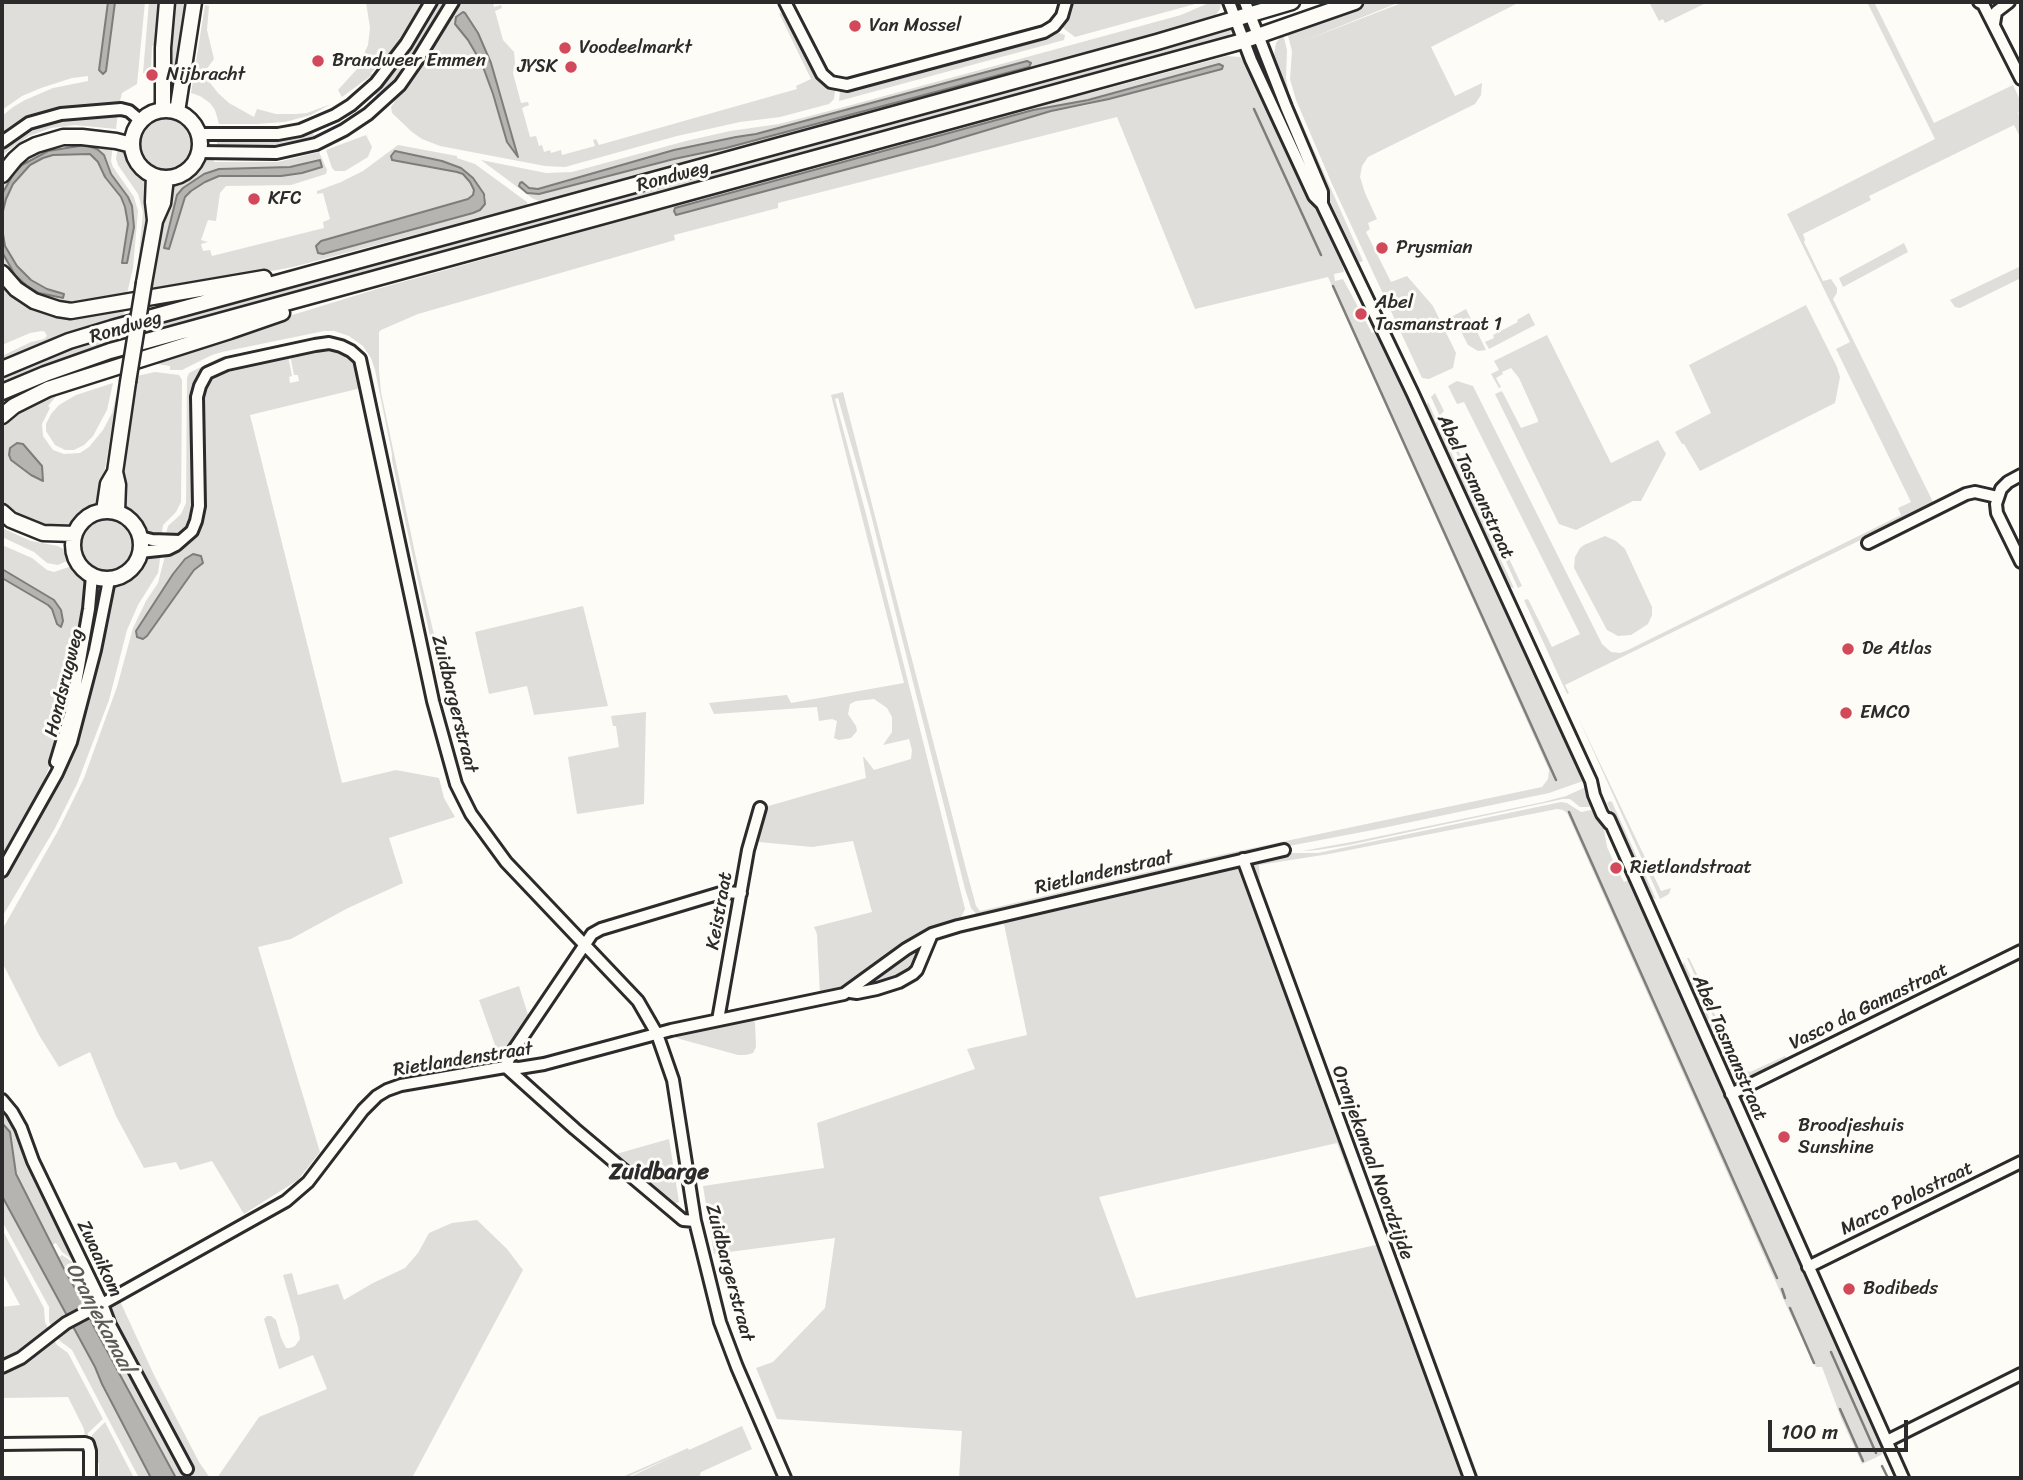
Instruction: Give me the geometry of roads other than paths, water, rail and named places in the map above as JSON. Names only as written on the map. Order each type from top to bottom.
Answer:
[{"type":"main road","points":[[167,2],[164,39],[170,111]]},
{"type":"main road","points":[[170,111],[194,2]]},
{"type":"main road","name":"Rondweg","points":[[2,369],[69,341],[112,328],[1235,20],[1248,9],[1292,2]]},
{"type":"main road","name":"Rondweg","points":[[2,392],[110,351],[1243,41],[1355,2]]},
{"type":"main road","points":[[2,175],[24,151],[36,145],[82,136],[116,141],[135,133],[147,116],[170,111],[187,117],[194,124],[199,134],[200,152],[197,161],[184,174],[160,177],[145,172],[134,155],[135,133]]},
{"type":"main road","points":[[2,159],[17,146],[46,132],[86,128],[135,133]]},
{"type":"main road","points":[[111,511],[118,485],[115,472],[155,220],[153,202],[160,177]]},
{"type":"main road","points":[[2,272],[16,289],[34,301],[71,311],[215,285],[326,269]]},
{"type":"main road","points":[[2,416],[15,405],[48,389],[242,327],[338,289]]},
{"type":"main road","points":[[111,511],[133,523],[140,545],[136,562],[130,570],[108,580],[92,576],[79,564],[74,541],[86,518],[111,511]]},
{"type":"main road","points":[[2,512],[11,520],[74,541]]},
{"type":"main road","points":[[2,526],[25,536],[64,545],[74,541]]},
{"type":"street","points":[[199,134],[278,134],[300,130],[323,121],[351,105],[376,83],[406,44],[431,2]]},
{"type":"street","points":[[200,152],[263,153],[302,148],[331,137],[385,100],[400,85],[453,2]]},
{"type":"street","points":[[785,2],[822,74],[831,82],[847,85],[1044,32],[1054,26],[1062,16],[1066,2]]},
{"type":"street","name":"Abel Tasmanstraat","points":[[1229,2],[1243,41],[1314,196],[1322,204],[1413,394],[1593,787],[1602,814],[1609,824],[1903,1478]]},
{"type":"street","points":[[1979,2],[1983,4],[2021,79]]},
{"type":"street","points":[[1993,24],[1996,12],[2009,2]]},
{"type":"street","name":"Abel Tasmanstraat","points":[[1248,9],[1322,192],[1322,204]]},
{"type":"street","points":[[351,105],[361,118]]},
{"type":"street","points":[[2,142],[29,123],[61,114],[121,109],[129,111],[135,133]]},
{"type":"street","name":"Zuidbargerstraat","points":[[140,545],[168,549],[192,531],[198,513],[197,397],[207,373],[227,364],[329,343],[351,351],[360,359],[433,701],[456,784],[471,814],[506,862],[638,1001],[657,1034],[673,1080],[695,1221],[720,1322],[785,1478]]},
{"type":"street","points":[[2021,475],[2001,489],[1996,504],[1997,513],[2021,562]]},
{"type":"street","points":[[1868,543],[1966,495],[1975,492],[1997,497]]},
{"type":"street","name":"Hondsrugweg","points":[[46,791],[71,712],[92,576]]},
{"type":"street","name":"Hondsrugweg","points":[[2,871],[67,752],[76,728],[108,580]]},
{"type":"street","name":"Keistraat","points":[[718,1020],[748,850],[760,808]]},
{"type":"street","name":"Rietlandenstraat","points":[[2,1367],[30,1352],[66,1323],[286,1201],[308,1182],[363,1110],[377,1096],[401,1085],[505,1067],[524,1068],[544,1064],[657,1034],[836,996],[850,992],[906,949],[932,934],[1284,850]]},
{"type":"street","name":"Oranjekanaal Noordzijde","points":[[1243,859],[1469,1478]]},
{"type":"street","points":[[695,1221],[683,1220],[505,1067],[592,934],[724,892],[741,893]]},
{"type":"street","name":"Rietlandenstraat","points":[[850,992],[877,989],[913,974],[932,934]]},
{"type":"street","name":"Vasco da Gamastraat","points":[[1731,1094],[2021,951]]},
{"type":"street","name":"Zwaaikom","points":[[2,1100],[21,1128],[33,1161],[110,1325],[187,1469]]},
{"type":"street","name":"Marco Polostraat","points":[[1808,1267],[2021,1163]]},
{"type":"street","points":[[1886,1441],[2021,1374]]},
{"type":"street","points":[[2,1444],[88,1444],[90,1478]]},
{"type":"waterway","points":[[1254,109],[1321,255]]},
{"type":"waterway","points":[[1333,286],[1556,780]]},
{"type":"waterway","points":[[1569,812],[1777,1278]]},
{"type":"waterway","points":[[1782,1289],[1785,1298]]},
{"type":"waterway","points":[[1790,1308],[1814,1363]]},
{"type":"waterway","points":[[1831,1352],[1876,1453]]},
{"type":"waterway","points":[[1840,1409],[1863,1461]]},
{"type":"waterway","points":[[1882,1466],[1888,1478]]},
{"type":"place","name":"Van Mossel","points":[[855,26]]},
{"type":"place","name":"Voodeelmarkt","points":[[565,48]]},
{"type":"place","name":"Brandweer Emmen","points":[[318,61]]},
{"type":"place","name":"JYSK","points":[[571,67]]},
{"type":"place","name":"Nijbracht","points":[[152,75]]},
{"type":"place","name":"KFC","points":[[254,199]]},
{"type":"place","name":"Prysmian","points":[[1382,248]]},
{"type":"place","name":"Abel Tasmanstraat 1","points":[[1361,314]]},
{"type":"place","name":"De Atlas","points":[[1848,649]]},
{"type":"place","name":"EMCO","points":[[1846,713]]},
{"type":"place","name":"Rietlandstraat","points":[[1616,868]]},
{"type":"place","name":"Broodjeshuis Sunshine","points":[[1784,1137]]},
{"type":"place","name":"Bodibeds","points":[[1849,1289]]},
{"type":"district","name":"Zuidbarge","points":[[659,1173]]},
{"type":"water label","name":"Oranjekanaal","points":[[99,1318]]}]
